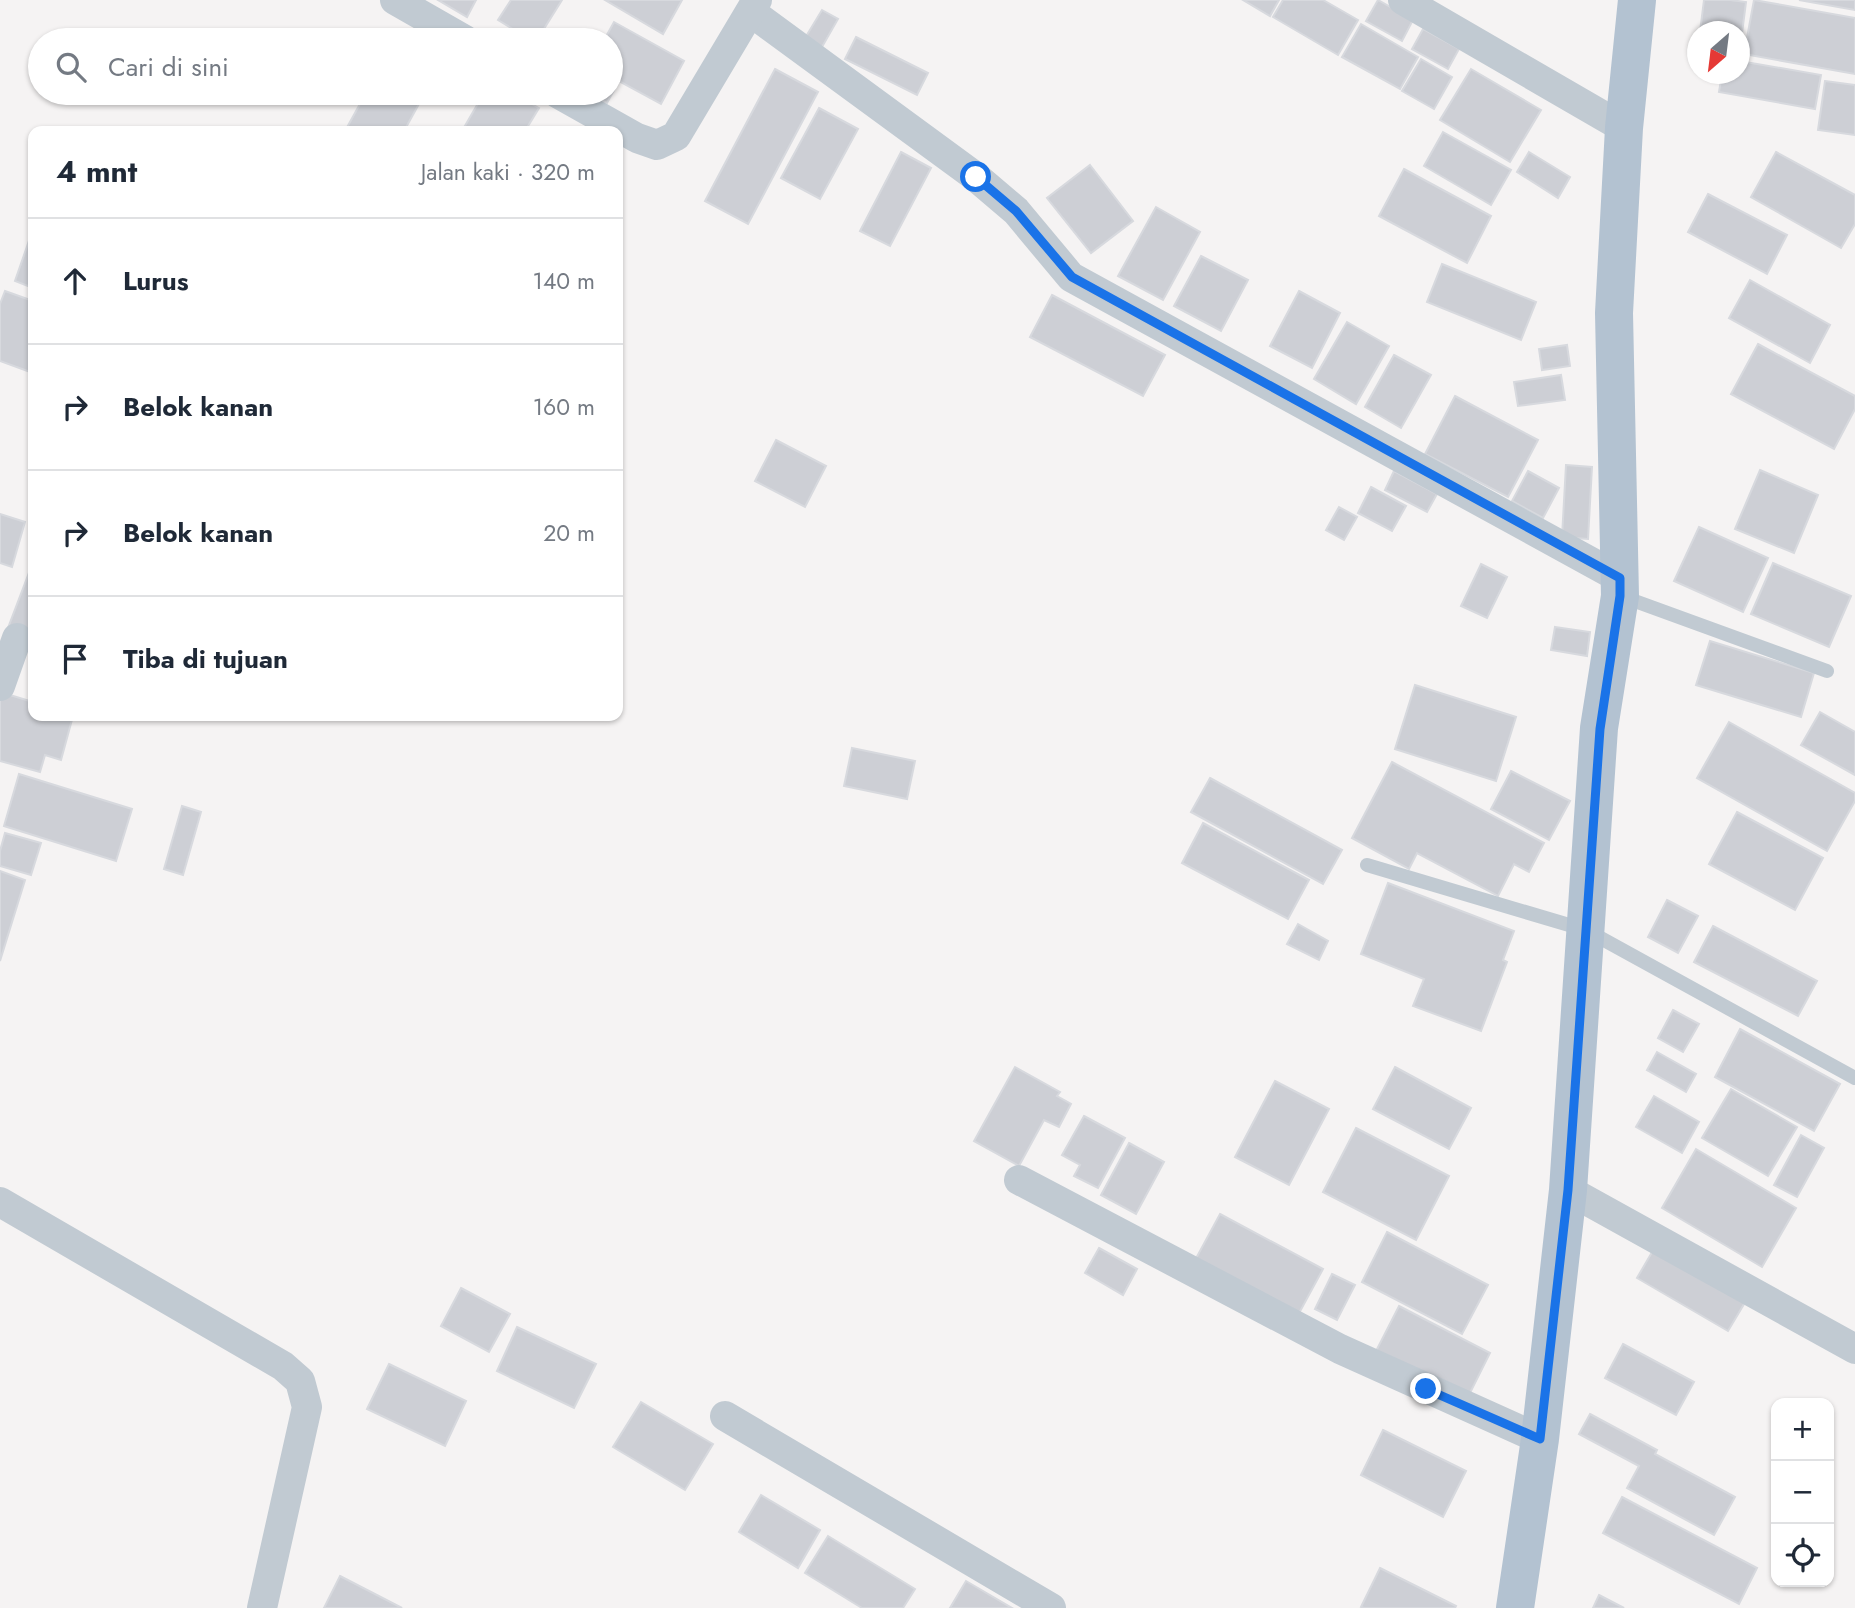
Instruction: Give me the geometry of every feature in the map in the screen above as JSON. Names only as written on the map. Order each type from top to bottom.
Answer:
[{"type":"main road","points":[[1515,1608],[1540,1439],[1568,1190],[1600,729],[1620,587],[1614,313],[1624,128],[1637,0]]},
{"type":"street","points":[[395,0],[444,28]]},
{"type":"street","points":[[1403,0],[1624,128]]},
{"type":"street","points":[[623,130],[657,145],[676,136],[754,6],[976,177],[1016,211],[1072,277],[1620,587]]},
{"type":"street","points":[[578,105],[616,126]]},
{"type":"street","points":[[0,687],[17,638]]},
{"type":"street","points":[[1019,1180],[1340,1349],[1540,1439]]},
{"type":"street","points":[[1568,1190],[1855,1349]]},
{"type":"street","points":[[0,1202],[283,1366],[300,1381],[307,1407],[262,1608]]},
{"type":"street","points":[[725,1416],[1051,1608]]},
{"type":"lane","points":[[1620,587],[1827,671]]},
{"type":"lane","points":[[1367,865],[1586,930],[1855,1078]]},
{"type":"building","points":[[438,0],[476,0],[467,17]]},
{"type":"building","points":[[511,0],[562,0],[544,28],[511,28],[498,20]]},
{"type":"building","points":[[605,0],[682,0],[663,34]]},
{"type":"building","points":[[1243,0],[1279,0],[1270,16]]},
{"type":"building","points":[[1283,0],[1323,0],[1358,20],[1338,55],[1273,17]]},
{"type":"building","points":[[1378,0],[1413,20],[1402,41],[1366,21]]},
{"type":"building","points":[[1704,0],[1746,2],[1744,21],[1701,21]]},
{"type":"building","points":[[1754,0],[1855,18],[1855,74],[1750,55],[1750,22]]},
{"type":"building","points":[[1799,0],[1855,0],[1855,10]]},
{"type":"building","points":[[822,10],[838,19],[822,47],[805,38]]},
{"type":"building","points":[[614,22],[684,61],[661,104],[623,83],[623,28],[611,28]]},
{"type":"building","points":[[1361,24],[1418,57],[1400,89],[1342,57]]},
{"type":"building","points":[[1423,29],[1459,49],[1448,69],[1412,49]]},
{"type":"building","points":[[856,37],[928,73],[917,95],[845,59]]},
{"type":"building","points":[[1421,59],[1452,77],[1434,109],[1402,91]]},
{"type":"building","points":[[1750,63],[1821,75],[1815,109],[1719,92],[1720,84],[1750,84]]},
{"type":"building","points":[[775,69],[818,92],[748,224],[705,201]]},
{"type":"building","points":[[1471,69],[1541,110],[1510,162],[1440,120]]},
{"type":"building","points":[[1825,81],[1855,85],[1855,135],[1818,130]]},
{"type":"building","points":[[359,105],[418,105],[407,126],[348,126]]},
{"type":"building","points":[[477,105],[534,105],[539,108],[528,126],[465,126]]},
{"type":"building","points":[[819,108],[858,129],[820,199],[781,178]]},
{"type":"building","points":[[1443,132],[1511,170],[1491,205],[1424,166]]},
{"type":"building","points":[[901,152],[931,168],[890,246],[860,231]]},
{"type":"building","points":[[1529,152],[1570,177],[1558,198],[1517,172]]},
{"type":"building","points":[[1776,152],[1855,195],[1855,224],[1841,248],[1751,197]]},
{"type":"building","points":[[1090,165],[1133,221],[1091,253],[1047,198]]},
{"type":"building","points":[[1404,169],[1491,216],[1467,263],[1379,216]]},
{"type":"building","points":[[1708,194],[1787,235],[1767,274],[1688,232]]},
{"type":"building","points":[[1156,207],[1200,232],[1163,300],[1118,276]]},
{"type":"building","points":[[28,243],[28,286],[15,281]]},
{"type":"building","points":[[1201,256],[1248,280],[1221,331],[1174,306]]},
{"type":"building","points":[[1442,264],[1536,302],[1521,340],[1427,302]]},
{"type":"building","points":[[1750,280],[1830,325],[1810,363],[1729,318]]},
{"type":"building","points":[[5,291],[28,299],[28,371],[0,361],[0,304]]},
{"type":"building","points":[[1299,291],[1340,313],[1312,368],[1270,346]]},
{"type":"building","points":[[1052,295],[1165,355],[1143,396],[1030,337]]},
{"type":"building","points":[[1347,322],[1389,346],[1356,404],[1314,379]]},
{"type":"building","points":[[1758,344],[1855,396],[1855,409],[1834,449],[1731,394]]},
{"type":"building","points":[[1567,345],[1570,366],[1542,370],[1539,349]]},
{"type":"building","points":[[1394,355],[1431,375],[1401,428],[1365,407]]},
{"type":"building","points":[[1561,375],[1565,400],[1518,406],[1514,382]]},
{"type":"building","points":[[1455,396],[1538,440],[1508,497],[1425,454]]},
{"type":"building","points":[[776,440],[826,466],[805,507],[755,481]]},
{"type":"building","points":[[1566,465],[1592,467],[1588,539],[1562,537]]},
{"type":"building","points":[[1760,470],[1818,495],[1794,553],[1735,529]]},
{"type":"building","points":[[1394,471],[1437,494],[1427,512],[1385,490]]},
{"type":"building","points":[[1528,471],[1559,488],[1543,518],[1512,501]]},
{"type":"building","points":[[1371,487],[1406,506],[1392,531],[1358,513]]},
{"type":"building","points":[[1339,507],[1357,517],[1344,540],[1326,530]]},
{"type":"building","points":[[0,514],[25,522],[12,567],[0,563]]},
{"type":"building","points":[[1699,527],[1768,558],[1743,612],[1674,581]]},
{"type":"building","points":[[1773,563],[1851,596],[1829,647],[1751,614]]},
{"type":"building","points":[[1481,564],[1507,577],[1487,618],[1461,606]]},
{"type":"building","points":[[28,575],[28,636],[8,628]]},
{"type":"building","points":[[1555,627],[1590,632],[1587,656],[1551,650]]},
{"type":"building","points":[[1710,641],[1814,673],[1801,717],[1696,685]]},
{"type":"building","points":[[1415,685],[1516,717],[1496,781],[1395,749]]},
{"type":"building","points":[[0,692],[28,700],[28,721],[72,721],[61,760],[45,755],[40,772],[0,761]]},
{"type":"building","points":[[1820,712],[1855,732],[1855,775],[1801,745]]},
{"type":"building","points":[[1729,722],[1855,793],[1855,801],[1827,851],[1697,778]]},
{"type":"building","points":[[852,748],[915,761],[907,799],[844,786]]},
{"type":"building","points":[[1392,762],[1544,843],[1529,872],[1514,864],[1498,896],[1417,853],[1409,869],[1352,838]]},
{"type":"building","points":[[1511,771],[1570,801],[1549,840],[1491,809]]},
{"type":"building","points":[[19,774],[132,809],[116,861],[4,826]]},
{"type":"building","points":[[1210,778],[1342,850],[1323,884],[1191,812]]},
{"type":"building","points":[[182,806],[201,812],[183,875],[164,869]]},
{"type":"building","points":[[1737,812],[1823,858],[1795,910],[1709,864]]},
{"type":"building","points":[[1203,823],[1309,880],[1288,919],[1182,863]]},
{"type":"building","points":[[5,833],[41,843],[31,875],[0,866],[0,851]]},
{"type":"building","points":[[0,871],[25,880],[0,961]]},
{"type":"building","points":[[1388,883],[1514,931],[1503,960],[1507,962],[1481,1031],[1413,1006],[1424,979],[1361,954]]},
{"type":"building","points":[[1667,900],[1698,916],[1678,953],[1648,937]]},
{"type":"building","points":[[1298,924],[1328,941],[1319,960],[1287,944]]},
{"type":"building","points":[[1713,926],[1817,981],[1798,1016],[1694,962]]},
{"type":"building","points":[[1673,1010],[1699,1024],[1683,1052],[1658,1038]]},
{"type":"building","points":[[1740,1029],[1840,1084],[1814,1131],[1715,1077]]},
{"type":"building","points":[[1657,1052],[1696,1074],[1686,1092],[1647,1070]]},
{"type":"building","points":[[1015,1067],[1060,1092],[1057,1096],[1071,1104],[1059,1127],[1044,1120],[1019,1166],[974,1141]]},
{"type":"building","points":[[1395,1067],[1471,1108],[1449,1149],[1373,1109]]},
{"type":"building","points":[[1275,1081],[1329,1109],[1289,1185],[1235,1157]]},
{"type":"building","points":[[1731,1089],[1797,1127],[1768,1176],[1702,1138]]},
{"type":"building","points":[[1654,1096],[1699,1122],[1682,1153],[1636,1127]]},
{"type":"building","points":[[1084,1116],[1125,1138],[1098,1188],[1074,1176],[1080,1165],[1062,1155]]},
{"type":"building","points":[[1356,1128],[1449,1176],[1416,1240],[1323,1192]]},
{"type":"building","points":[[1801,1135],[1824,1148],[1797,1197],[1774,1185]]},
{"type":"building","points":[[1129,1143],[1164,1162],[1136,1214],[1101,1195]]},
{"type":"building","points":[[1696,1149],[1796,1208],[1762,1267],[1662,1208]]},
{"type":"building","points":[[1220,1214],[1323,1269],[1297,1317],[1194,1262]]},
{"type":"building","points":[[1387,1232],[1488,1285],[1462,1334],[1362,1282]]},
{"type":"building","points":[[1655,1247],[1747,1299],[1728,1331],[1637,1278]]},
{"type":"building","points":[[1099,1248],[1137,1269],[1123,1295],[1085,1273]]},
{"type":"building","points":[[1332,1274],[1355,1285],[1337,1320],[1315,1309]]},
{"type":"building","points":[[461,1288],[510,1314],[489,1352],[441,1326]]},
{"type":"building","points":[[1399,1306],[1490,1353],[1466,1401],[1375,1353]]},
{"type":"building","points":[[517,1327],[596,1364],[574,1408],[497,1371]]},
{"type":"building","points":[[1623,1344],[1694,1382],[1676,1415],[1605,1378]]},
{"type":"building","points":[[389,1364],[466,1401],[445,1446],[367,1409]]},
{"type":"building","points":[[641,1402],[713,1444],[685,1490],[613,1447]]},
{"type":"building","points":[[1590,1414],[1657,1450],[1655,1454],[1735,1497],[1714,1535],[1627,1488],[1639,1466],[1579,1434]]},
{"type":"building","points":[[1383,1430],[1466,1471],[1443,1517],[1361,1475]]},
{"type":"building","points":[[761,1495],[820,1530],[798,1568],[739,1532]]},
{"type":"building","points":[[1622,1497],[1757,1568],[1739,1604],[1603,1533]]},
{"type":"building","points":[[828,1536],[915,1589],[903,1608],[862,1608],[805,1573]]},
{"type":"building","points":[[1380,1568],[1456,1606],[1455,1608],[1361,1607]]},
{"type":"building","points":[[340,1576],[402,1608],[324,1608]]},
{"type":"building","points":[[966,1581],[1012,1608],[950,1608]]},
{"type":"building","points":[[1599,1595],[1624,1608],[1593,1608]]},
{"type":"route","points":[[976,177],[1016,211],[1072,277],[1620,578],[1620,596],[1600,729],[1568,1190],[1540,1439],[1426,1389]]}]
